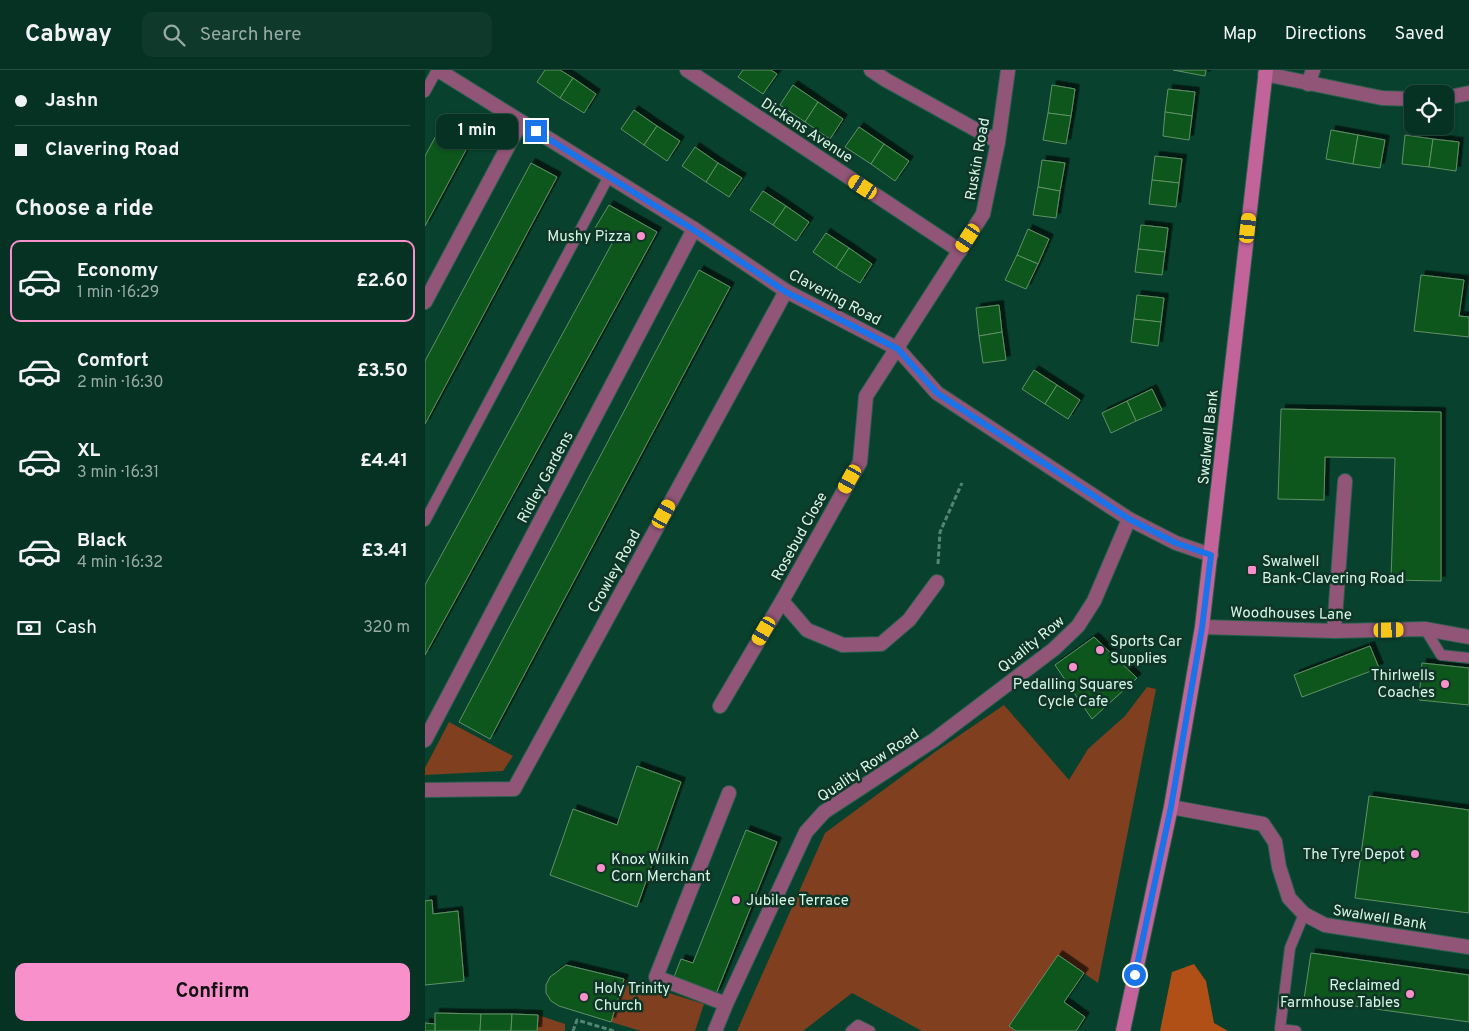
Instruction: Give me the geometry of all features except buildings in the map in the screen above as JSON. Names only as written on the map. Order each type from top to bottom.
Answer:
[{"type":"main road","name":"Swalwell Bank","points":[[1123,1031],[1171,807],[1202,628],[1265,72]]},
{"type":"street","name":"Clavering Road","points":[[438,70],[694,230],[786,292],[898,349],[937,393],[1129,519],[1176,543],[1211,555]]},
{"type":"street","name":"Dickens Avenue","points":[[687,70],[960,251]]},
{"type":"street","points":[[871,70],[885,80],[998,142]]},
{"type":"street","name":"Ruskin Road","points":[[898,349],[983,214],[998,142],[1008,70]]},
{"type":"street","points":[[1308,84],[1313,70]]},
{"type":"street","points":[[1265,72],[1308,84],[1383,98],[1404,99]]},
{"type":"street","points":[[1454,96],[1469,93]]},
{"type":"street","points":[[425,302],[521,122]]},
{"type":"street","name":"Ridley Gardens","points":[[425,740],[694,230]]},
{"type":"street","name":"Crowley Road","points":[[425,790],[514,788],[786,292]]},
{"type":"street","name":"Rosebud Close","points":[[720,706],[782,601],[860,462],[867,396],[898,349]]},
{"type":"street","points":[[1334,631],[1345,481]]},
{"type":"street","name":"Quality Row","points":[[934,740],[1054,649],[1078,626],[1094,601],[1129,519]]},
{"type":"street","points":[[782,601],[807,630],[843,645],[881,644],[909,620],[937,582]]},
{"type":"street","name":"Woodhouses Lane","points":[[1202,628],[1334,631],[1425,630],[1469,637]]},
{"type":"street","name":"Quality Row Road","points":[[715,1031],[806,832],[824,812],[934,740]]},
{"type":"street","points":[[726,1004],[656,977],[729,793]]},
{"type":"street","name":"Swalwell Bank","points":[[1171,807],[1263,824],[1275,842],[1279,867],[1289,898],[1304,914],[1325,925],[1469,947]]},
{"type":"lane","points":[[425,92],[438,70]]},
{"type":"lane","points":[[425,521],[609,176]]},
{"type":"lane","points":[[1425,630],[1441,655],[1469,658]]},
{"type":"lane","points":[[1296,1031],[1280,1029],[1290,948],[1304,914]]},
{"type":"lane","points":[[851,1031],[858,1025],[870,1031]]},
{"type":"path","points":[[937,582],[940,532],[962,483]]},
{"type":"path","points":[[573,1031],[577,1020],[613,1031]]},
{"type":"shaded area","points":[[1147,687],[1156,689],[1098,983],[1058,955],[1009,1026],[1016,1031],[922,1031],[852,993],[803,1031],[737,1031],[825,833],[935,752],[1004,705],[1069,780],[1088,749],[1125,716]]},
{"type":"shaded area","points":[[449,722],[513,756],[503,771],[425,775],[425,768]]},
{"type":"shaded area","points":[[1194,964],[1206,981],[1214,1023],[1228,1031],[1160,1031],[1172,972]]},
{"type":"shaded area","points":[[624,979],[704,1004],[695,1031],[641,1031],[611,1022]]},
{"type":"shaded area","points":[[538,1015],[565,1024],[565,1031],[537,1031]]},
{"type":"place","name":"Mushy Pizza","points":[[641,236]]},
{"type":"place","name":"Swalwell Bank-Clavering Road","points":[[1252,570]]},
{"type":"place","name":"Sports Car Supplies","points":[[1100,650]]},
{"type":"place","name":"Pedalling Squares Cycle Cafe","points":[[1073,667]]},
{"type":"place","name":"Thirlwells Coaches","points":[[1445,684]]},
{"type":"place","name":"The Tyre Depot","points":[[1415,854]]},
{"type":"place","name":"Knox Wilkin Corn Merchant","points":[[601,868]]},
{"type":"place","name":"Jubilee Terrace","points":[[736,900]]},
{"type":"place","name":"Reclaimed Farmhouse Tables","points":[[1410,994]]},
{"type":"place","name":"Holy Trinity Church","points":[[584,997]]},
{"type":"route","points":[[536,131],[694,230],[786,292],[898,349],[937,393],[1129,519],[1176,543],[1211,555],[1202,628],[1171,807],[1135,975]]}]
